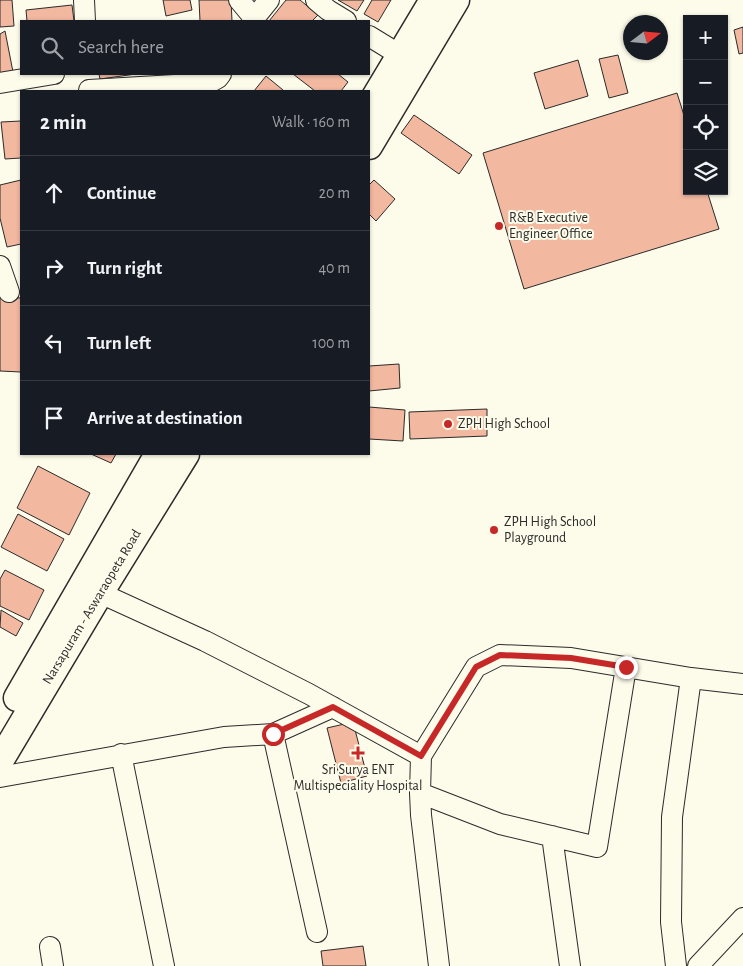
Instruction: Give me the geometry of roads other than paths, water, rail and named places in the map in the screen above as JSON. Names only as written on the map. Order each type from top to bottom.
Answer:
[{"type":"main road","points":[[370,105],[434,0]]},
{"type":"main road","points":[[370,144],[456,0]]},
{"type":"main road","name":"Narsapuram - Aswaraopeta Road","points":[[0,761],[91,588],[158,455]]},
{"type":"main road","name":"Narsapuram - Aswaraopeta Road","points":[[0,727],[91,588],[185,455]]},
{"type":"street","points":[[84,0],[85,20]]},
{"type":"street","points":[[239,0],[253,20],[269,0]]},
{"type":"street","points":[[316,0],[344,20]]},
{"type":"street","points":[[370,37],[400,55]]},
{"type":"street","points":[[0,83],[48,75]]},
{"type":"street","points":[[89,85],[209,83],[220,75]]},
{"type":"street","points":[[0,266],[10,291]]},
{"type":"street","points":[[91,588],[205,641],[333,707],[421,756]]},
{"type":"street","points":[[438,966],[420,793],[421,756],[476,667],[500,655],[571,658],[691,678],[743,684]]},
{"type":"street","points":[[420,793],[500,824],[597,847],[626,667]]},
{"type":"street","points":[[676,966],[671,922],[672,817],[691,678]]},
{"type":"street","points":[[0,777],[224,737],[273,734],[333,707]]},
{"type":"street","points":[[273,734],[317,932]]},
{"type":"street","points":[[121,754],[164,966]]},
{"type":"street","points":[[552,836],[570,966]]},
{"type":"street","points":[[698,966],[743,918]]},
{"type":"place","name":"R&B Executive Engineer Office","points":[[499,226]]},
{"type":"place","name":"ZPH High School","points":[[448,424]]},
{"type":"place","name":"ZPH High School Playground","points":[[494,530]]},
{"type":"place","name":"Sri Surya ENT Multispeciality Hospital","points":[[358,753]]}]
